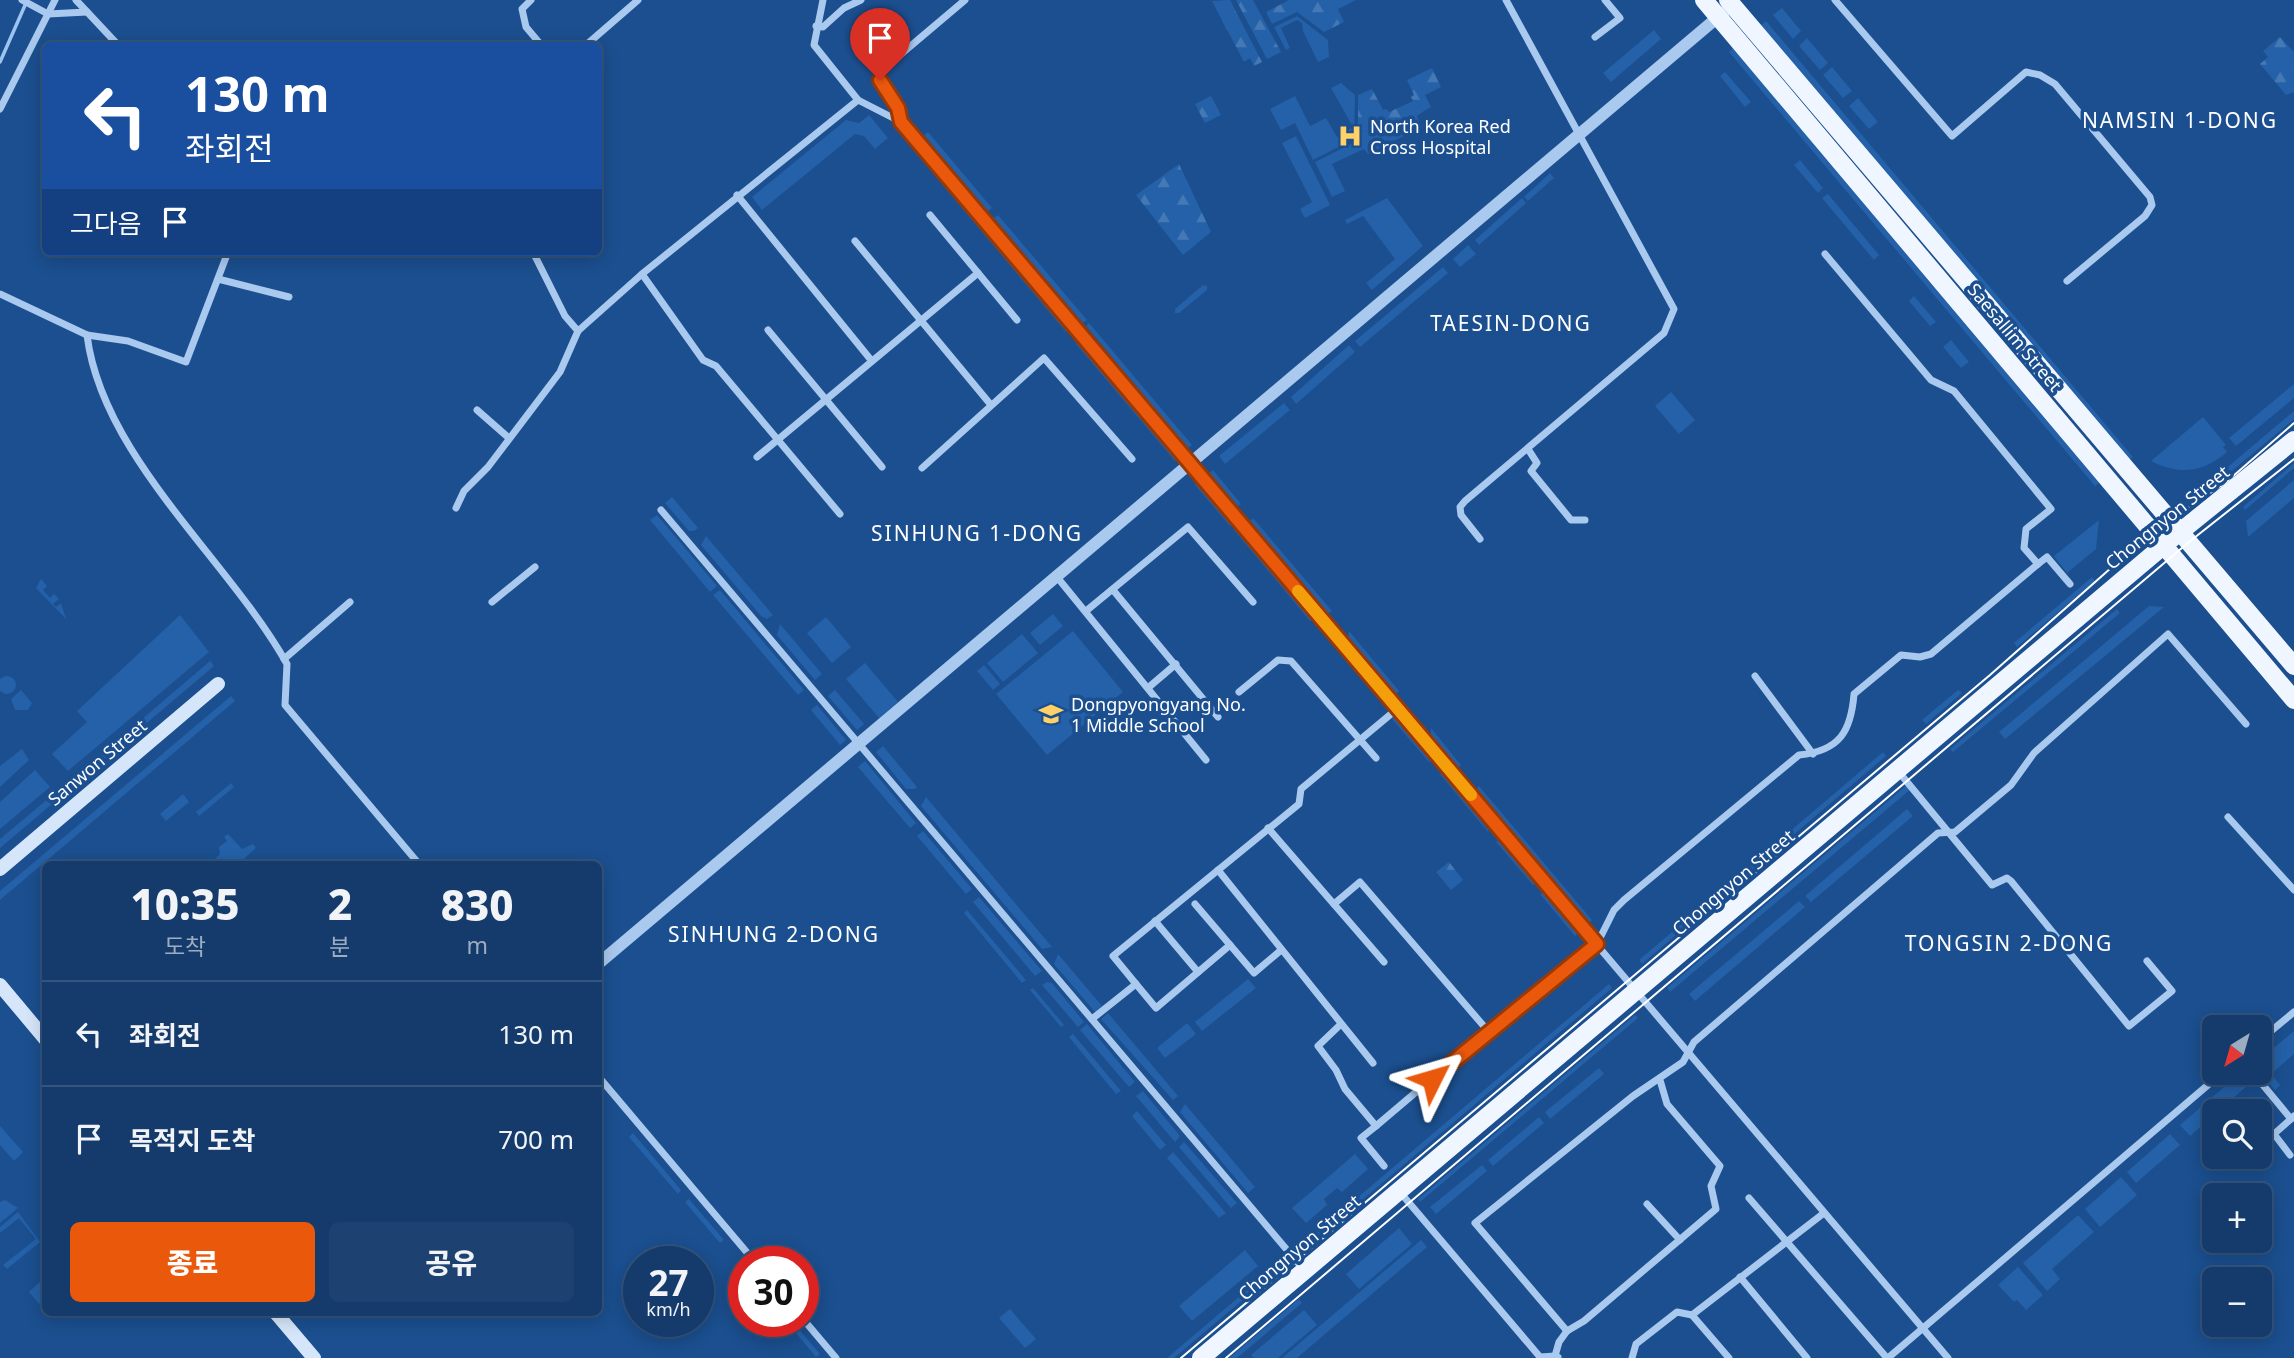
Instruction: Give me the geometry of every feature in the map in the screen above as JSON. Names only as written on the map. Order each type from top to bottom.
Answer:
[{"type":"main road","name":"Saesallim Street","points":[[1704,0],[2294,700]]},
{"type":"main road","name":"Saesallim Street","points":[[1733,2],[2294,666]]},
{"type":"main road","name":"Chongnyon Street","points":[[1201,1358],[2180,532],[2294,440]]},
{"type":"main road","name":"Sanwon Street","points":[[0,869],[219,684]]},
{"type":"main road","points":[[0,985],[42,1035]]},
{"type":"main road","points":[[278,1316],[314,1358]]},
{"type":"street","points":[[22,0],[48,14],[87,12]]},
{"type":"street","points":[[0,109],[55,0]]},
{"type":"street","points":[[76,0],[115,42]]},
{"type":"street","points":[[531,0],[522,9],[526,27],[539,42]]},
{"type":"street","points":[[590,42],[638,0]]},
{"type":"street","points":[[823,0],[814,45],[858,100],[901,122],[1193,463],[1397,709],[1948,1358]]},
{"type":"street","points":[[816,26],[823,27],[844,8],[861,0]]},
{"type":"street","points":[[901,122],[898,108],[880,80],[881,71],[965,0]]},
{"type":"street","points":[[1480,539],[1461,515],[1460,507],[1664,333],[1674,309],[1506,0]]},
{"type":"street","points":[[1595,37],[1619,18],[1605,0]]},
{"type":"street","points":[[1835,0],[1952,136],[2026,72],[2040,75],[2055,85],[2150,197],[2152,205],[2145,216],[2067,281]]},
{"type":"street","points":[[602,961],[1193,463],[1733,2]]},
{"type":"street","points":[[456,508],[464,491],[488,467],[560,372],[578,331],[737,195],[858,100]]},
{"type":"street","points":[[737,195],[871,360]]},
{"type":"street","points":[[930,215],[1017,320]]},
{"type":"street","points":[[855,241],[991,405]]},
{"type":"street","points":[[1825,254],[1931,380],[1954,391],[2051,509],[2026,529],[2024,548],[2038,564]]},
{"type":"street","points":[[0,294],[86,335],[128,341],[186,362],[227,256]]},
{"type":"street","points":[[535,256],[565,316],[578,331]]},
{"type":"street","points":[[757,457],[978,273]]},
{"type":"street","points":[[642,274],[703,360],[716,366],[840,514]]},
{"type":"street","points":[[218,279],[289,297]]},
{"type":"street","points":[[768,330],[882,467]]},
{"type":"street","points":[[86,335],[97,387],[139,459],[287,664],[285,705],[416,861]]},
{"type":"street","points":[[922,468],[1044,358],[1132,459]]},
{"type":"street","points":[[477,410],[509,438]]},
{"type":"street","points":[[1528,449],[1537,463],[1531,471],[1571,520],[1585,520]]},
{"type":"street","points":[[661,510],[1305,1270]]},
{"type":"street","points":[[1086,611],[1188,527],[1253,602]]},
{"type":"street","points":[[1384,1166],[1361,1138],[1597,944],[1614,910],[1624,900],[1799,755],[1813,754],[1827,748],[1846,732],[1852,721],[1854,694],[1901,655],[1920,657],[1931,654],[2047,557],[2070,583]]},
{"type":"street","points":[[492,602],[535,567]]},
{"type":"street","points":[[1057,577],[1206,760]]},
{"type":"street","points":[[1112,590],[1219,717]]},
{"type":"street","points":[[284,659],[350,602]]},
{"type":"street","points":[[1567,1331],[1475,1223],[1633,1096],[1683,1062],[1699,1038],[1938,832],[1955,832],[2011,785],[2034,753],[2168,634],[2246,724]]},
{"type":"street","points":[[1239,692],[1278,660],[1291,661],[1376,758]]},
{"type":"street","points":[[1149,687],[1176,664]]},
{"type":"street","points":[[1755,676],[1813,754]]},
{"type":"street","points":[[1230,946],[1156,1009],[1112,956],[1299,804],[1301,789],[1397,709]]},
{"type":"street","points":[[1898,770],[1992,885],[2007,878],[2011,881],[2129,1026],[2172,991],[2147,961]]},
{"type":"street","points":[[2228,817],[2294,890]]},
{"type":"street","points":[[1268,828],[1384,962]]},
{"type":"street","points":[[1217,870],[1340,1026],[1373,1063]]},
{"type":"street","points":[[1334,904],[1360,881],[1488,1031]]},
{"type":"street","points":[[1195,904],[1254,973],[1280,951]]},
{"type":"street","points":[[1155,921],[1198,972]]},
{"type":"street","points":[[1092,1019],[1136,984]]},
{"type":"street","points":[[2272,1030],[2294,1012]]},
{"type":"street","points":[[1340,1026],[1318,1046],[1336,1070],[1345,1089],[1376,1126]]},
{"type":"street","points":[[1399,1191],[1536,1356],[1557,1357],[1559,1342],[1567,1331],[1584,1321],[1716,1209],[1710,1186],[1720,1166],[1667,1104],[1660,1080]]},
{"type":"street","points":[[602,1081],[741,1246]]},
{"type":"street","points":[[1749,1198],[1887,1358],[2208,1085]]},
{"type":"street","points":[[2263,1085],[2292,1118],[2273,1134],[2290,1155]]},
{"type":"street","points":[[1647,1204],[1680,1240]]},
{"type":"street","points":[[1692,1315],[1824,1213]]},
{"type":"street","points":[[1740,1277],[1807,1358]]},
{"type":"street","points":[[1632,1358],[1636,1345],[1677,1312],[1692,1315],[1729,1358]]},
{"type":"street","points":[[818,1337],[836,1358]]},
{"type":"green space","points":[[1230,0],[1262,62],[1254,66],[1250,58],[1244,62],[1212,1]]},
{"type":"green space","points":[[1236,0],[1253,0],[1281,52],[1267,59]]},
{"type":"green space","points":[[1289,0],[1356,0],[1338,9],[1344,22],[1324,32],[1297,12],[1272,24],[1266,12]]},
{"type":"green space","points":[[1782,8],[1801,31],[1793,39],[1773,15]]},
{"type":"green space","points":[[1297,16],[1328,40],[1329,57],[1318,62],[1303,31],[1302,23],[1297,20],[1281,28],[1290,48],[1286,50],[1274,27]]},
{"type":"green space","points":[[1766,21],[2133,457],[2126,462],[1759,27]]},
{"type":"green space","points":[[1654,30],[1661,39],[1611,82],[1603,73]]},
{"type":"green space","points":[[2280,37],[2294,52],[2294,92],[2286,95],[2260,64],[2268,57],[2263,51]]},
{"type":"green space","points":[[1807,38],[1828,63],[1820,70],[1799,46]]},
{"type":"green space","points":[[1733,48],[2099,483],[2095,486],[1729,52]]},
{"type":"green space","points":[[1832,67],[1852,91],[1843,98],[1823,75]]},
{"type":"green space","points":[[1432,68],[1441,87],[1425,95],[1431,107],[1396,128],[1382,130],[1376,127],[1358,133],[1358,95],[1372,89],[1383,110],[1387,109],[1389,112],[1413,101],[1411,97],[1414,95],[1407,80]]},
{"type":"green space","points":[[1725,72],[1751,102],[1745,107],[1720,76]]},
{"type":"green space","points":[[1341,83],[1355,95],[1354,139],[1313,160],[1295,123],[1281,130],[1270,109],[1295,96],[1310,126],[1326,118],[1337,137],[1353,127],[1331,88]]},
{"type":"green space","points":[[1211,96],[1221,115],[1205,123],[1195,104]]},
{"type":"green space","points":[[1858,98],[1878,122],[1869,129],[1849,106]]},
{"type":"green space","points":[[1416,114],[1422,127],[1368,154],[1364,149],[1332,164],[1345,191],[1332,197],[1315,162],[1357,141],[1358,133],[1377,127],[1392,131]]},
{"type":"green space","points":[[869,115],[888,138],[875,149],[864,136],[855,134],[762,210],[752,197],[846,120],[859,123]]},
{"type":"green space","points":[[928,132],[992,208],[988,211],[924,135]]},
{"type":"green space","points":[[1296,136],[1330,205],[1305,218],[1300,209],[1312,202],[1282,143]]},
{"type":"green space","points":[[1800,160],[1823,188],[1818,193],[1794,165]]},
{"type":"green space","points":[[1179,164],[1211,232],[1183,255],[1136,195]]},
{"type":"green space","points":[[1550,173],[1554,178],[1528,201],[1524,197]]},
{"type":"green space","points":[[939,175],[1069,329],[1066,332],[936,177]]},
{"type":"green space","points":[[1828,194],[1879,255],[1874,260],[1822,198]]},
{"type":"green space","points":[[1387,198],[1423,246],[1372,290],[1366,283],[1395,259],[1363,216],[1347,224],[1345,220]]},
{"type":"green space","points":[[1522,198],[1526,203],[1479,245],[1475,240]]},
{"type":"green space","points":[[998,215],[1087,320],[1083,323],[994,218]]},
{"type":"green space","points":[[1468,245],[1476,254],[1460,267],[1453,259]]},
{"type":"green space","points":[[1443,267],[1448,273],[1360,347],[1355,341]]},
{"type":"green space","points":[[1203,285],[1207,286],[1207,290],[1179,313],[1175,313],[1175,309]]},
{"type":"green space","points":[[1914,296],[1936,322],[1930,326],[1909,301]]},
{"type":"green space","points":[[1089,323],[1192,445],[1188,448],[1086,326]]},
{"type":"green space","points":[[1951,340],[1969,362],[1961,368],[1943,347]]},
{"type":"green space","points":[[1079,341],[1178,458],[1175,461],[1076,344]]},
{"type":"green space","points":[[1349,345],[1355,352],[1296,404],[1291,397]]},
{"type":"green space","points":[[2294,384],[2294,398],[2236,446],[2229,438]]},
{"type":"green space","points":[[1671,392],[1695,420],[1679,434],[1655,406]]},
{"type":"green space","points":[[1284,403],[1290,410],[1225,464],[1219,456]]},
{"type":"green space","points":[[2294,411],[2294,419],[2220,481],[2217,476]]},
{"type":"green space","points":[[2203,417],[2226,445],[2223,447],[2227,452],[2210,464],[2191,470],[2172,469],[2151,461]]},
{"type":"green space","points":[[2294,463],[2294,468],[2245,510],[2243,507]]},
{"type":"green space","points":[[1213,470],[1241,504],[1238,506],[1209,473]]},
{"type":"green space","points":[[2294,480],[2294,498],[2248,537],[2246,521]]},
{"type":"green space","points":[[1198,482],[1233,523],[1230,526],[1195,485]]},
{"type":"green space","points":[[672,497],[698,528],[694,531],[689,531],[665,503]]},
{"type":"green space","points":[[657,515],[717,586],[710,592],[650,520]]},
{"type":"green space","points":[[1253,518],[1332,611],[1328,614],[1250,521]]},
{"type":"green space","points":[[2099,520],[2096,549],[2067,573],[2054,556]]},
{"type":"green space","points":[[1237,528],[1313,619],[1310,621],[1234,530]]},
{"type":"green space","points":[[706,536],[773,615],[767,619],[761,616],[701,545]]},
{"type":"green space","points":[[2092,577],[2095,581],[2017,647],[2014,643]]},
{"type":"green space","points":[[41,579],[47,586],[43,590],[50,598],[54,594],[59,599],[53,604],[56,607],[61,603],[66,619],[36,588]]},
{"type":"green space","points":[[720,590],[804,690],[798,695],[713,595]]},
{"type":"green space","points":[[2149,606],[2164,607],[2005,739],[1999,732]]},
{"type":"green space","points":[[2117,609],[2120,613],[1953,752],[1950,749]]},
{"type":"green space","points":[[1053,614],[1063,626],[1040,645],[1030,633]]},
{"type":"green space","points":[[180,615],[209,652],[68,771],[52,754],[87,722],[77,711]]},
{"type":"green space","points":[[826,617],[851,647],[832,663],[807,633]]},
{"type":"green space","points":[[780,624],[822,674],[815,680],[777,635]]},
{"type":"green space","points":[[1073,631],[1123,692],[1047,755],[996,694]]},
{"type":"green space","points":[[1349,631],[1399,691],[1396,694],[1348,637]]},
{"type":"green space","points":[[1022,634],[1038,653],[1003,682],[987,663]]},
{"type":"green space","points":[[210,661],[214,666],[82,778],[72,779]]},
{"type":"green space","points":[[865,663],[898,702],[879,718],[846,679]]},
{"type":"green space","points":[[984,665],[1000,684],[993,690],[977,671]]},
{"type":"green space","points":[[4,677],[10,677],[15,682],[15,688],[10,693],[4,693],[-1,688],[-1,682]]},
{"type":"green space","points":[[21,690],[32,703],[28,710],[15,710],[11,699]]},
{"type":"green space","points":[[835,690],[864,724],[857,730],[828,696]]},
{"type":"green space","points":[[1958,690],[1962,693],[1926,724],[1922,720]]},
{"type":"green space","points":[[231,696],[235,701],[46,861],[42,861],[42,864],[0,900],[0,891]]},
{"type":"green space","points":[[817,705],[846,740],[840,745],[811,710]]},
{"type":"green space","points":[[1396,716],[1432,759],[1429,762],[1392,719]]},
{"type":"green space","points":[[1431,728],[1461,765],[1458,768],[1431,736]]},
{"type":"green space","points":[[883,746],[917,787],[915,789],[906,789],[876,752]]},
{"type":"green space","points":[[22,749],[29,760],[0,787],[0,766]]},
{"type":"green space","points":[[1883,752],[1886,756],[1642,964],[1639,960]]},
{"type":"green space","points":[[865,761],[916,823],[910,828],[858,767]]},
{"type":"green space","points":[[35,770],[50,787],[0,829],[0,802]]},
{"type":"green space","points":[[1439,773],[1445,775],[1488,832]]},
{"type":"green space","points":[[231,783],[234,787],[199,816],[196,812]]},
{"type":"green space","points":[[1907,785],[1911,789],[1670,992],[1667,988]]},
{"type":"green space","points":[[1479,786],[1592,920],[1589,923],[1476,789]]},
{"type":"green space","points":[[56,792],[52,804],[0,848],[0,839]]},
{"type":"green space","points":[[183,794],[189,802],[166,821],[160,814]]},
{"type":"green space","points":[[926,797],[1052,947],[1042,949],[921,806]]},
{"type":"green space","points":[[1907,809],[1913,816],[1811,902],[1805,896]]},
{"type":"green space","points":[[923,831],[972,889],[966,894],[917,836]]},
{"type":"green space","points":[[228,834],[242,849],[253,844],[256,848],[241,861],[213,861],[220,854],[219,847],[227,841],[224,837]]},
{"type":"green space","points":[[1499,840],[1536,883],[1533,885],[1496,842]]},
{"type":"green space","points":[[1449,862],[1463,880],[1451,890],[1436,872]]},
{"type":"green space","points":[[1544,893],[1579,933],[1575,936],[1540,894]]},
{"type":"green space","points":[[979,897],[1042,971],[1035,976],[973,902]]},
{"type":"green space","points":[[1799,901],[1805,907],[1695,1001],[1689,994]]},
{"type":"green space","points":[[967,910],[1026,980],[1022,983],[964,913]]},
{"type":"green space","points":[[1058,954],[1102,1006],[1095,1012],[1054,964]]},
{"type":"green space","points":[[1248,979],[1256,988],[1202,1031],[1195,1022]]},
{"type":"green space","points":[[1052,983],[1084,1022],[1078,1027],[1042,985]]},
{"type":"green space","points":[[1609,984],[1612,988],[1314,1241],[1311,1237]]},
{"type":"green space","points":[[1033,988],[1064,1025],[1061,1027],[1030,990]]},
{"type":"green space","points":[[1108,1013],[1178,1096],[1173,1100],[1101,1019]]},
{"type":"green space","points":[[1635,1015],[1638,1018],[1420,1202],[1418,1199]]},
{"type":"green space","points":[[1187,1023],[1196,1034],[1165,1058],[1157,1048]]},
{"type":"green space","points":[[1087,1024],[1135,1082],[1129,1087],[1080,1030]]},
{"type":"green space","points":[[2294,1031],[2294,1054],[2272,1073],[2272,1049]]},
{"type":"green space","points":[[1073,1034],[1121,1091],[1116,1094],[1069,1037]]},
{"type":"green space","points":[[1599,1068],[1604,1074],[1550,1119],[1545,1112]]},
{"type":"green space","points":[[2272,1075],[2280,1085],[2275,1090],[2271,1085]]},
{"type":"green space","points":[[2226,1085],[2247,1086],[2232,1099],[2210,1099]]},
{"type":"green space","points":[[1143,1091],[1180,1136],[1175,1142],[1136,1096]]},
{"type":"green space","points":[[1185,1104],[1255,1187],[1248,1193],[1180,1112]]},
{"type":"green space","points":[[2202,1106],[2202,1126],[2190,1136],[2180,1125]]},
{"type":"green space","points":[[1137,1111],[1166,1145],[1160,1150],[1132,1116]]},
{"type":"green space","points":[[1539,1117],[1544,1123],[1493,1166],[1488,1160]]},
{"type":"green space","points":[[0,1126],[23,1152],[14,1161],[0,1145]]},
{"type":"green space","points":[[633,1133],[681,1190],[678,1194],[629,1137]]},
{"type":"green space","points":[[2170,1134],[2180,1145],[2136,1183],[2127,1172]]},
{"type":"green space","points":[[1184,1142],[1237,1203],[1231,1208],[1179,1147]]},
{"type":"green space","points":[[1173,1152],[1226,1213],[1219,1218],[1167,1158]]},
{"type":"green space","points":[[1355,1154],[1368,1169],[1342,1192],[1337,1188],[1324,1199],[1327,1205],[1306,1223],[1292,1208]]},
{"type":"green space","points":[[1482,1165],[1487,1171],[1436,1214],[1430,1207]]},
{"type":"green space","points":[[2121,1177],[2137,1195],[2100,1227],[2085,1209]]},
{"type":"green space","points":[[689,1199],[724,1240],[720,1243],[685,1202]]},
{"type":"green space","points":[[5,1200],[18,1208],[0,1223],[0,1202]]},
{"type":"green space","points":[[18,1212],[40,1242],[7,1269],[3,1265],[36,1239],[19,1218],[0,1233],[0,1227]]},
{"type":"green space","points":[[2078,1215],[2094,1232],[2052,1269],[2060,1279],[2047,1291],[2023,1263]]},
{"type":"green space","points":[[1399,1228],[1412,1244],[1359,1289],[1346,1274]]},
{"type":"green space","points":[[1421,1240],[1427,1247],[1297,1358],[1282,1358]]},
{"type":"green space","points":[[1245,1250],[1258,1266],[1192,1321],[1179,1306]]},
{"type":"green space","points":[[2018,1267],[2043,1295],[2026,1310],[1998,1285]]},
{"type":"green space","points":[[1273,1268],[1276,1272],[1174,1358],[1167,1358]]},
{"type":"green space","points":[[42,1280],[42,1302],[39,1304],[29,1292]]},
{"type":"green space","points":[[1299,1299],[1302,1303],[1237,1358],[1229,1358]]},
{"type":"green space","points":[[1010,1309],[1036,1339],[1025,1348],[999,1318]]},
{"type":"green space","points":[[1304,1310],[1317,1325],[1278,1358],[1254,1358],[1251,1355]]},
{"type":"green space","points":[[799,1337],[806,1337],[820,1354],[816,1357]]},
{"type":"waterway","points":[[0,62],[26,3]]},
{"type":"tram line","points":[[1181,1358],[1990,675],[2129,552],[2169,520],[2224,484],[2294,423]]},
{"type":"tram line","points":[[1226,1358],[2189,542],[2294,459]]},
{"type":"slow traffic","points":[[1298,591],[1471,795]]},
{"type":"place","name":"North Korea Red Cross Hospital","points":[[1350,136]]},
{"type":"place","name":"Dongpyongyang No. 1 Middle School","points":[[1051,714]]},
{"type":"district","name":"NAMSIN 1-DONG","points":[[2180,120]]},
{"type":"district","name":"TAESIN-DONG","points":[[1511,323]]},
{"type":"district","name":"SINHUNG 1-DONG","points":[[977,533]]},
{"type":"district","name":"SINHUNG 2-DONG","points":[[774,934]]},
{"type":"district","name":"TONGSIN 2-DONG","points":[[2009,943]]},
{"type":"route","points":[[880,80],[898,108],[901,122],[1193,463],[1336,638],[1597,944],[1432,1079]]}]
